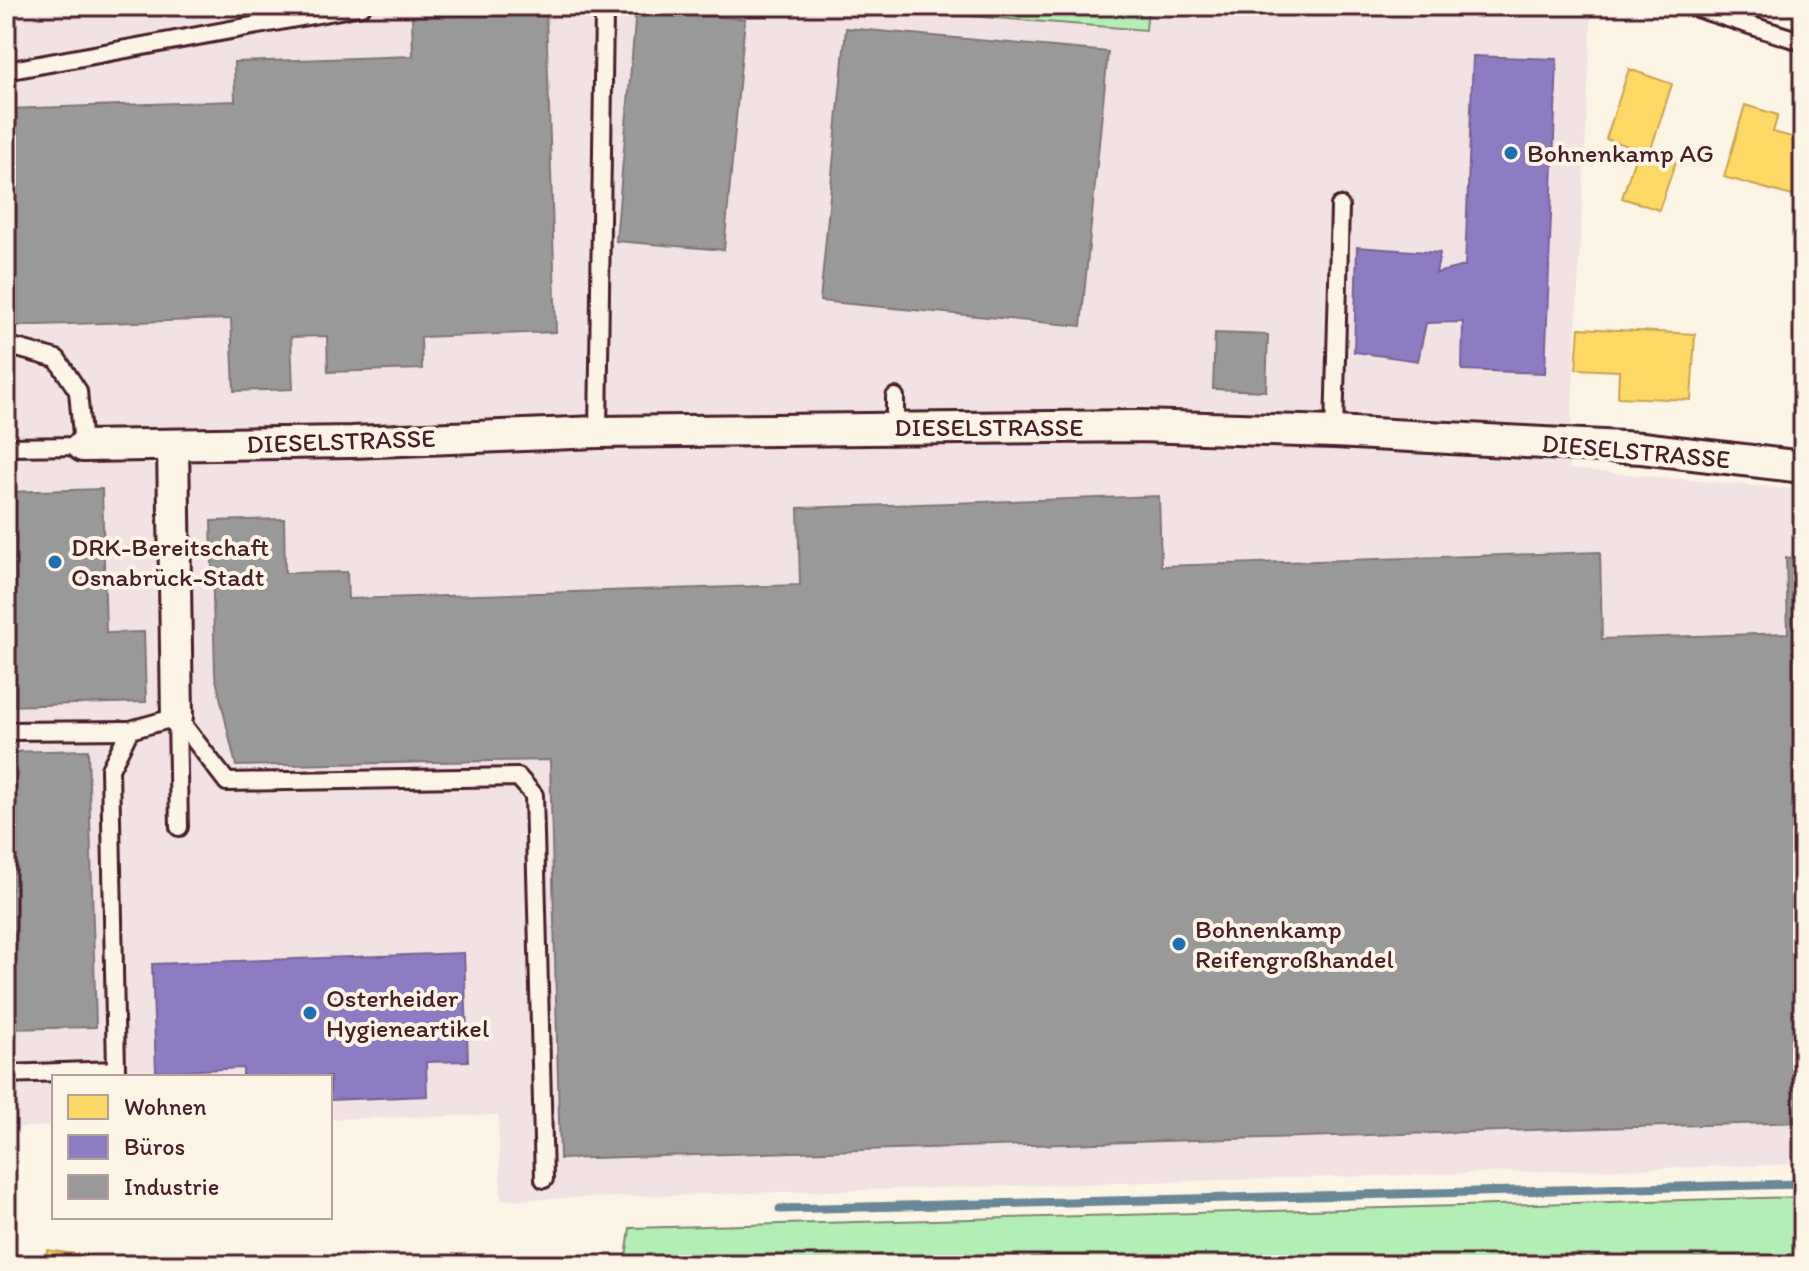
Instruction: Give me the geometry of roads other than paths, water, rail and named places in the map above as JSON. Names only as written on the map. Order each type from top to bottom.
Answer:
[{"type":"street","name":"DIESELSTRASSE","points":[[83,446],[352,442],[598,432],[1139,426],[1334,432],[1642,448],[1803,467]]},
{"type":"street","points":[[173,445],[177,717]]},
{"type":"lane","points":[[6,71],[362,6]]},
{"type":"lane","points":[[1690,6],[1803,42]]},
{"type":"lane","points":[[598,432],[604,12]]},
{"type":"lane","points":[[1334,432],[1340,206]]},
{"type":"lane","points":[[6,345],[57,359],[78,391],[83,446],[6,447]]},
{"type":"lane","points":[[895,397],[895,428]]},
{"type":"lane","points":[[6,731],[130,730],[177,717]]},
{"type":"lane","points":[[177,717],[179,827]]},
{"type":"lane","points":[[177,717],[227,782],[518,777],[534,795],[544,1179]]},
{"type":"lane","points":[[6,1074],[116,1070],[110,769],[130,730]]},
{"type":"waterway","points":[[780,1209],[1803,1184]]},
{"type":"place","name":"Bohnenkamp AG","points":[[1511,153]]},
{"type":"place","name":"DRK-Bereitschaft Osnabrück-Stadt","points":[[55,562]]},
{"type":"place","name":"Bohnenkamp Reifengroßhandel","points":[[1179,944]]},
{"type":"place","name":"Osterheider Hygieneartikel","points":[[310,1013]]}]
